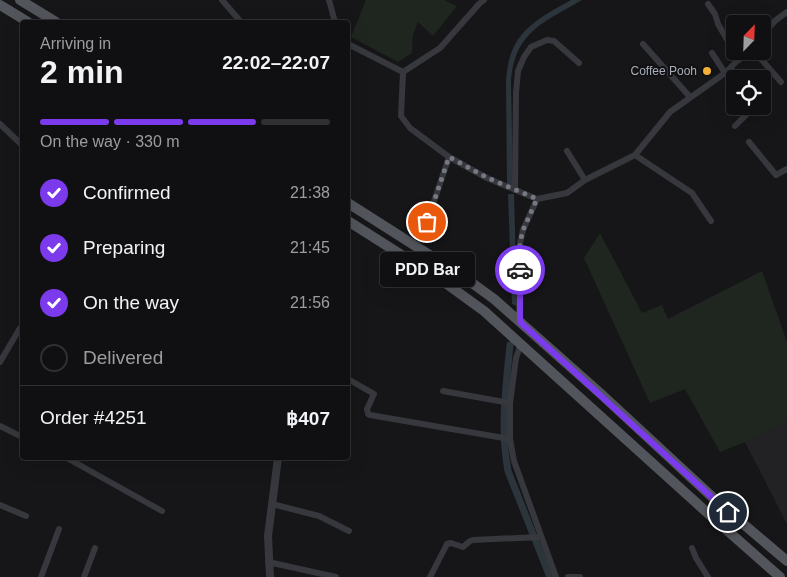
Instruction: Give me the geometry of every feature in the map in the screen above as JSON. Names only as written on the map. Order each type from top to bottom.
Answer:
[{"type":"main road","points":[[20,0],[53,20]]},
{"type":"main road","points":[[0,5],[25,20]]},
{"type":"main road","points":[[350,204],[461,275],[494,299],[722,506],[787,561]]},
{"type":"main road","points":[[350,222],[444,282],[484,311],[778,576]]},
{"type":"street","points":[[222,0],[239,20]]},
{"type":"street","points":[[329,0],[334,20]]},
{"type":"street","points":[[403,72],[440,48],[484,0]]},
{"type":"street","points":[[708,4],[726,38]]},
{"type":"street","points":[[771,25],[787,12]]},
{"type":"street","points":[[515,190],[516,93],[518,71],[524,57],[531,48],[547,40],[554,41],[579,63]]},
{"type":"street","points":[[643,44],[690,97]]},
{"type":"street","points":[[350,45],[403,72]]},
{"type":"street","points":[[712,53],[725,73]]},
{"type":"street","points":[[403,72],[401,116],[410,128],[449,157],[537,199],[568,193],[585,180],[635,155],[670,112],[725,73],[739,60]]},
{"type":"street","points":[[762,60],[781,82]]},
{"type":"street","points":[[735,126],[746,115]]},
{"type":"street","points":[[0,124],[20,143]]},
{"type":"street","points":[[749,142],[776,175],[787,168]]},
{"type":"street","points":[[567,151],[585,180]]},
{"type":"street","points":[[635,155],[692,193],[711,221]]},
{"type":"street","points":[[427,222],[449,157]]},
{"type":"street","points":[[520,322],[520,243],[523,230],[537,199]]},
{"type":"street","points":[[0,362],[20,328]]},
{"type":"street","points":[[521,344],[516,358],[510,403],[510,439],[514,461],[556,577]]},
{"type":"street","points":[[350,380],[374,394],[367,409],[370,415],[510,439]]},
{"type":"street","points":[[443,391],[510,403]]},
{"type":"street","points":[[0,426],[20,436]]},
{"type":"street","points":[[71,460],[162,511]]},
{"type":"street","points":[[270,577],[268,536],[278,460]]},
{"type":"street","points":[[272,504],[319,516],[349,531]]},
{"type":"street","points":[[0,505],[26,516]]},
{"type":"street","points":[[41,577],[59,528]]},
{"type":"street","points":[[430,577],[447,544],[451,543],[463,547],[473,540],[541,537]]},
{"type":"street","points":[[84,577],[94,548]]},
{"type":"street","points":[[692,548],[708,577]]},
{"type":"street","points":[[268,562],[336,577]]},
{"type":"street","points":[[568,577],[580,577]]},
{"type":"shaded area","points":[[366,0],[444,0],[457,6],[433,36],[418,22],[413,35],[412,53],[398,62],[351,37]]},
{"type":"shaded area","points":[[571,0],[582,0],[555,15],[533,31],[524,40],[513,66],[511,83],[513,186],[507,184],[506,83],[512,52],[517,41],[534,23]]},
{"type":"shaded area","points":[[508,194],[514,194],[517,306],[512,304]]},
{"type":"shaded area","points":[[600,233],[642,313],[662,305],[668,319],[762,271],[787,342],[787,421],[720,452],[685,389],[650,403],[584,258]]},
{"type":"shaded area","points":[[787,421],[787,524],[745,442]]},
{"type":"waterway","points":[[510,345],[504,423],[508,471],[550,577]]},
{"type":"way so far","points":[[427,222],[449,157],[488,178],[537,199],[523,230],[520,243],[520,270]]},
{"type":"place","name":"Coffee Pooh","points":[[707,71]]},
{"type":"place","name":"PDD Bar","points":[[427,222]]},
{"type":"route","points":[[520,270],[520,322],[600,393],[728,512]]}]
